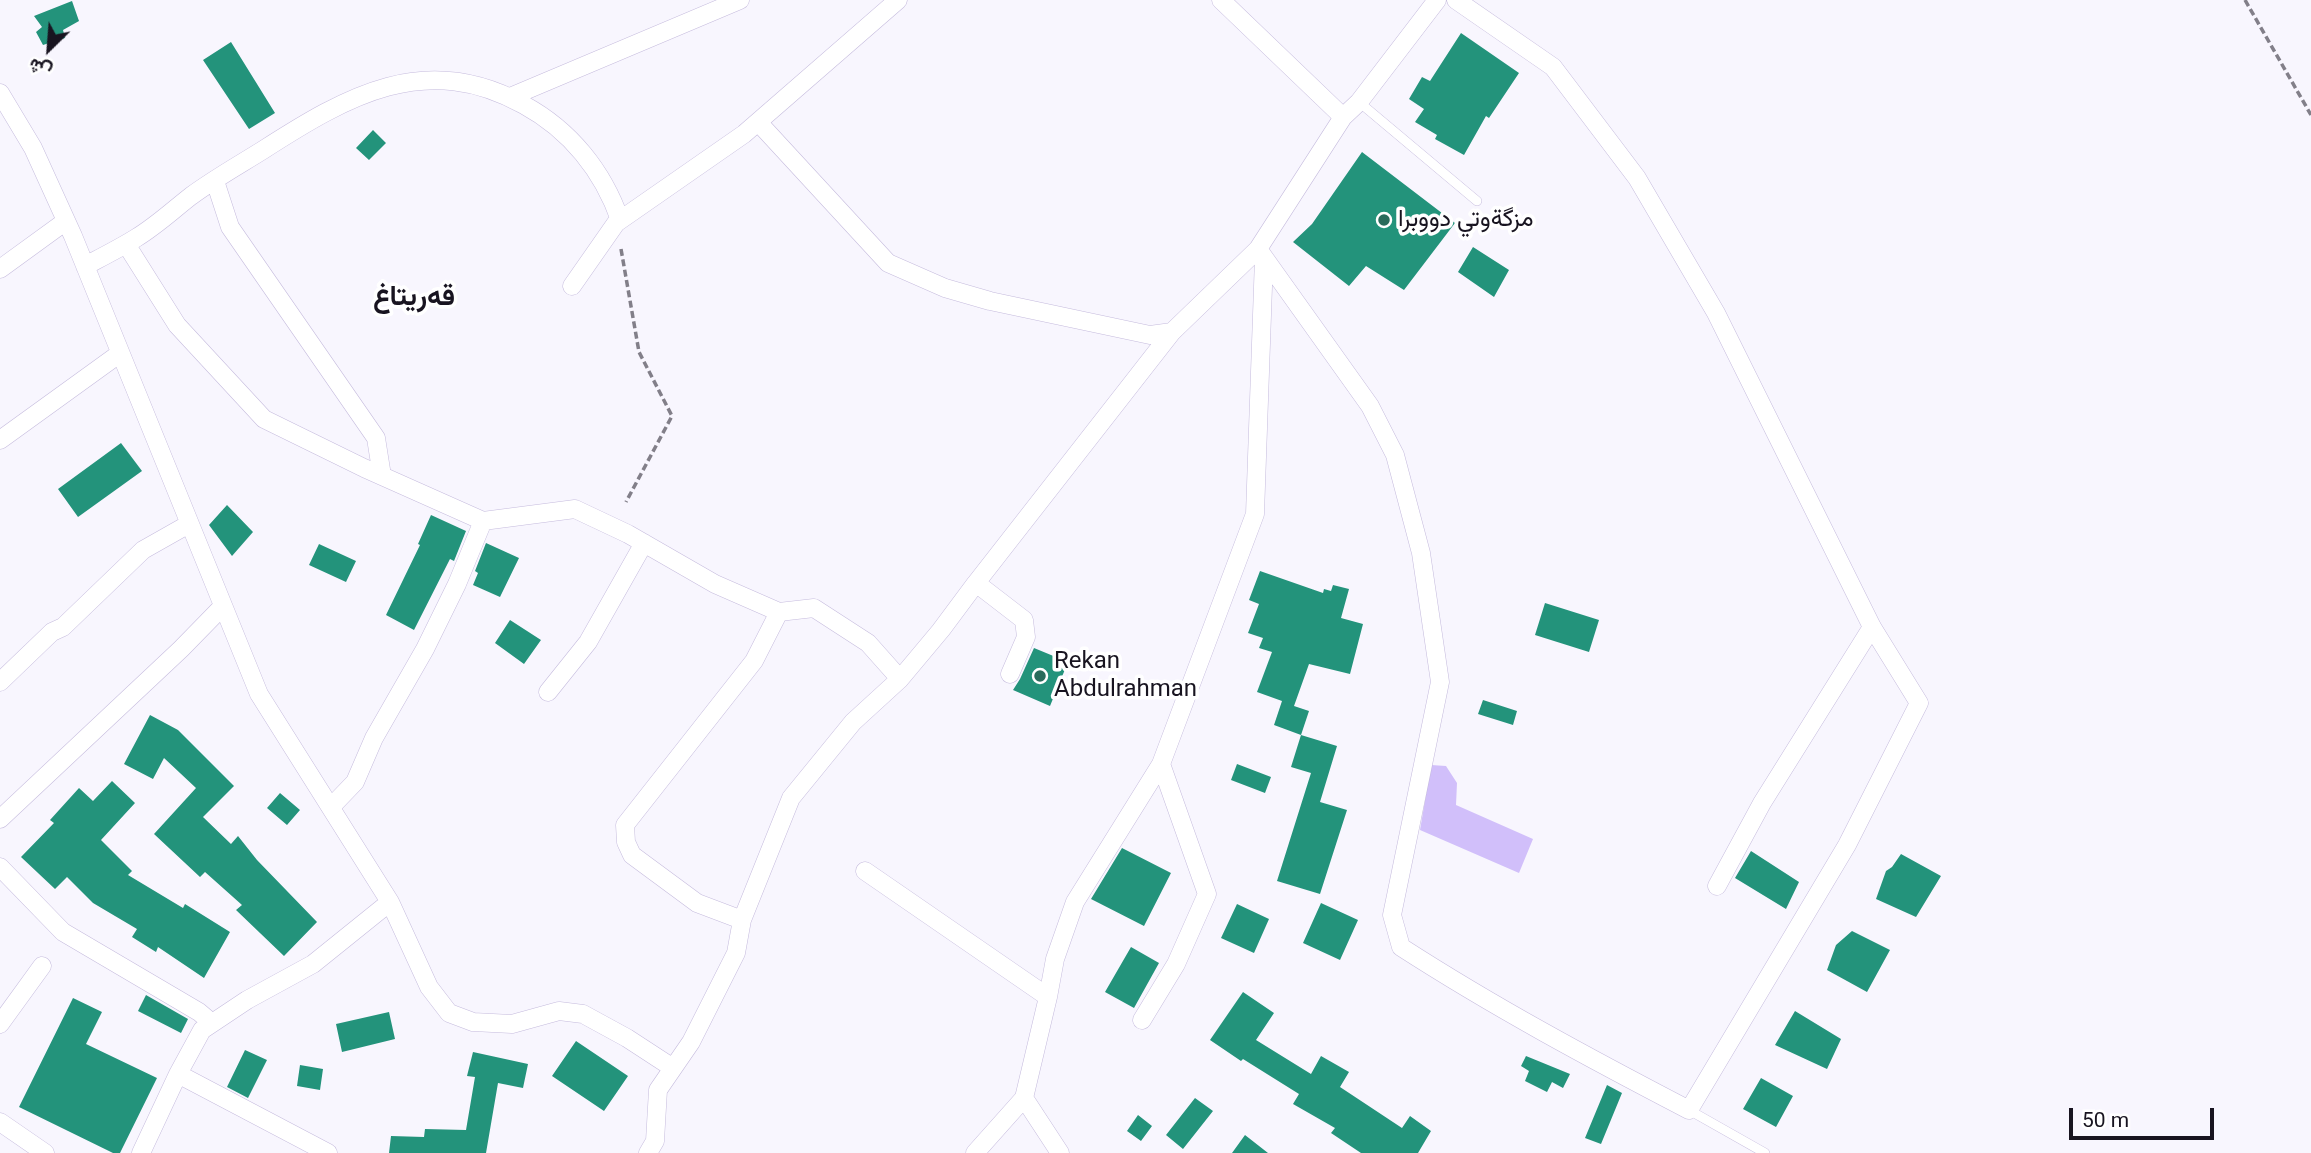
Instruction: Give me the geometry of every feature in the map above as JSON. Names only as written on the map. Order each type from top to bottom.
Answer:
[{"type":"street","points":[[510,97],[740,0]]},
{"type":"street","points":[[572,286],[618,221],[744,134],[898,0]]},
{"type":"street","points":[[1221,0],[1343,117]]},
{"type":"street","points":[[648,1153],[655,1141],[658,1090],[691,1042],[736,953],[742,919],[791,797],[853,722],[900,679],[941,630],[1172,332],[1261,253],[1343,117],[1359,102],[1437,0]]},
{"type":"street","points":[[1261,253],[1370,406],[1395,455],[1421,554],[1440,682],[1392,915],[1401,947],[1574,1050],[1689,1110],[1847,845],[1919,703],[1872,627],[1716,313],[1637,178],[1553,67],[1456,0]]},
{"type":"street","points":[[85,266],[126,244],[215,181],[320,115],[353,99],[419,80],[452,79],[483,86],[542,115],[576,144],[600,176],[611,195],[618,221]]},
{"type":"street","points":[[0,93],[33,148],[66,221],[259,694],[390,902],[429,987],[449,1013],[473,1021],[512,1024],[559,1011],[583,1014],[673,1068]]},
{"type":"street","points":[[758,122],[888,263],[946,288],[990,301],[1150,335],[1172,332]]},
{"type":"street","points":[[215,181],[230,227],[376,439],[382,476]]},
{"type":"street","points":[[0,269],[66,221]]},
{"type":"street","points":[[126,244],[177,325],[264,419],[483,521],[575,509],[715,584],[779,612],[814,608],[867,643],[900,679]]},
{"type":"street","points":[[975,1153],[1024,1098],[1055,959],[1075,902],[1161,764],[1255,514],[1261,253]]},
{"type":"street","points":[[0,440],[119,354]]},
{"type":"street","points":[[331,807],[355,782],[374,738],[425,649],[457,584],[483,521]]},
{"type":"street","points":[[0,682],[52,632],[64,627],[143,550],[189,524]]},
{"type":"street","points":[[548,692],[588,642],[644,544]]},
{"type":"street","points":[[976,583],[1024,620],[1026,637],[1010,674]]},
{"type":"street","points":[[0,819],[223,606]]},
{"type":"street","points":[[742,919],[697,902],[632,855],[626,842],[625,825],[754,661],[779,612]]},
{"type":"street","points":[[1717,886],[1762,803],[1872,627]]},
{"type":"street","points":[[1142,1020],[1176,964],[1207,894],[1161,764]]},
{"type":"street","points":[[0,867],[63,932],[199,1012],[212,1023]]},
{"type":"street","points":[[864,871],[1048,997]]},
{"type":"street","points":[[141,1153],[202,1030],[247,1000],[313,964],[390,902]]},
{"type":"street","points":[[0,1024],[42,966]]},
{"type":"street","points":[[178,1074],[328,1153]]},
{"type":"street","points":[[1024,1098],[1060,1153]]},
{"type":"street","points":[[0,1122],[44,1153]]},
{"type":"lane","points":[[1359,102],[1477,201]]},
{"type":"lane","points":[[1689,1110],[1765,1153]]},
{"type":"path","points":[[2245,0],[2311,115]]},
{"type":"path","points":[[618,221],[639,352],[672,416],[626,502]]},
{"type":"shaded area","points":[[1431,765],[1446,766],[1457,783],[1456,805],[1533,839],[1519,873],[1420,830]]},
{"type":"building","points":[[72,1],[79,21],[63,30],[65,38],[43,45],[36,32],[42,27],[34,16]]},
{"type":"building","points":[[1461,33],[1519,73],[1489,118],[1486,116],[1464,155],[1435,139],[1437,135],[1415,122],[1424,109],[1409,99],[1422,77],[1430,81]]},
{"type":"building","points":[[231,42],[275,113],[249,129],[203,60]]},
{"type":"building","points":[[373,130],[386,143],[369,160],[356,148]]},
{"type":"building","points":[[1362,152],[1455,223],[1404,290],[1366,266],[1349,286],[1293,242],[1312,224]]},
{"type":"building","points":[[1473,247],[1509,270],[1494,297],[1458,272]]},
{"type":"building","points":[[121,443],[142,471],[78,517],[58,489]]},
{"type":"building","points":[[227,505],[253,532],[232,556],[209,525]]},
{"type":"building","points":[[431,515],[466,531],[454,561],[450,559],[414,630],[386,615],[420,545],[418,544]]},
{"type":"building","points":[[486,543],[519,558],[500,597],[473,585],[478,573],[475,571]]},
{"type":"building","points":[[319,544],[356,561],[346,582],[309,565]]},
{"type":"building","points":[[1260,571],[1323,593],[1324,589],[1331,591],[1333,585],[1349,589],[1341,618],[1363,624],[1350,674],[1309,664],[1294,706],[1309,711],[1301,735],[1274,725],[1282,701],[1257,692],[1272,652],[1259,648],[1263,638],[1248,633],[1259,604],[1249,600]]},
{"type":"building","points":[[1545,603],[1599,620],[1589,652],[1535,635]]},
{"type":"building","points":[[510,620],[541,640],[524,664],[495,643]]},
{"type":"building","name":"Rekan Abdulrahman","points":[[1034,648],[1068,662],[1050,706],[1013,690]]},
{"type":"building","points":[[1483,700],[1517,711],[1513,725],[1478,714]]},
{"type":"building","points":[[150,715],[178,730],[234,786],[203,817],[231,844],[238,836],[257,860],[317,922],[284,956],[236,910],[242,905],[205,872],[200,877],[154,834],[196,788],[164,758],[153,779],[124,764]]},
{"type":"building","points":[[1301,735],[1337,746],[1320,802],[1347,810],[1320,894],[1277,881],[1311,773],[1291,767]]},
{"type":"building","points":[[1237,764],[1271,777],[1265,793],[1231,780]]},
{"type":"building","points":[[112,781],[135,803],[101,840],[132,871],[128,875],[183,908],[185,904],[230,932],[204,978],[158,947],[156,952],[132,937],[137,929],[93,903],[67,877],[55,889],[21,857],[54,823],[50,820],[79,788],[93,801]]},
{"type":"building","points":[[280,793],[300,810],[287,825],[267,808]]},
{"type":"building","points":[[1122,848],[1171,873],[1144,926],[1091,899]]},
{"type":"building","points":[[1751,851],[1799,882],[1786,909],[1735,878]]},
{"type":"building","points":[[1901,854],[1941,876],[1916,917],[1876,899],[1886,871]]},
{"type":"building","points":[[1321,903],[1358,920],[1340,960],[1303,943]]},
{"type":"building","points":[[1237,904],[1269,919],[1254,953],[1221,938]]},
{"type":"building","points":[[1852,931],[1890,950],[1867,992],[1827,970],[1836,945]]},
{"type":"building","points":[[1131,947],[1159,963],[1134,1008],[1105,992]]},
{"type":"building","points":[[1243,992],[1274,1013],[1256,1040],[1311,1074],[1321,1056],[1349,1072],[1340,1087],[1402,1128],[1410,1116],[1431,1131],[1418,1153],[1361,1153],[1331,1133],[1335,1128],[1293,1104],[1299,1094],[1210,1040]]},
{"type":"building","points":[[146,995],[188,1019],[181,1033],[138,1011]]},
{"type":"building","points":[[73,998],[102,1012],[86,1044],[157,1078],[120,1153],[113,1153],[19,1107]]},
{"type":"building","points":[[1795,1011],[1841,1039],[1827,1069],[1775,1045]]},
{"type":"building","points":[[389,1012],[395,1039],[342,1052],[336,1024]]},
{"type":"building","points":[[576,1041],[628,1076],[604,1111],[552,1076]]},
{"type":"building","points":[[245,1050],[267,1060],[248,1098],[227,1087]]},
{"type":"building","points":[[473,1052],[528,1064],[523,1088],[498,1083],[486,1153],[389,1153],[391,1136],[424,1137],[425,1129],[466,1130],[475,1077],[467,1076]]},
{"type":"building","points":[[1526,1056],[1570,1074],[1563,1088],[1552,1082],[1547,1092],[1525,1081],[1529,1071],[1521,1066]]},
{"type":"building","points":[[300,1065],[323,1069],[320,1090],[297,1086]]},
{"type":"building","points":[[1761,1078],[1793,1096],[1776,1127],[1743,1109]]},
{"type":"building","points":[[1607,1085],[1622,1093],[1601,1144],[1585,1138]]},
{"type":"building","points":[[1195,1098],[1213,1111],[1183,1149],[1166,1135]]},
{"type":"building","points":[[1138,1115],[1152,1126],[1141,1141],[1127,1131]]},
{"type":"building","points":[[1245,1135],[1268,1153],[1232,1153]]},
{"type":"place","name":"مزگةوتي دووبرا","points":[[1384,220]]},
{"type":"place","name":"Rekan Abdulrahman","points":[[1040,676]]},
{"type":"district","name":"قەریتاغ","points":[[414,298]]}]
